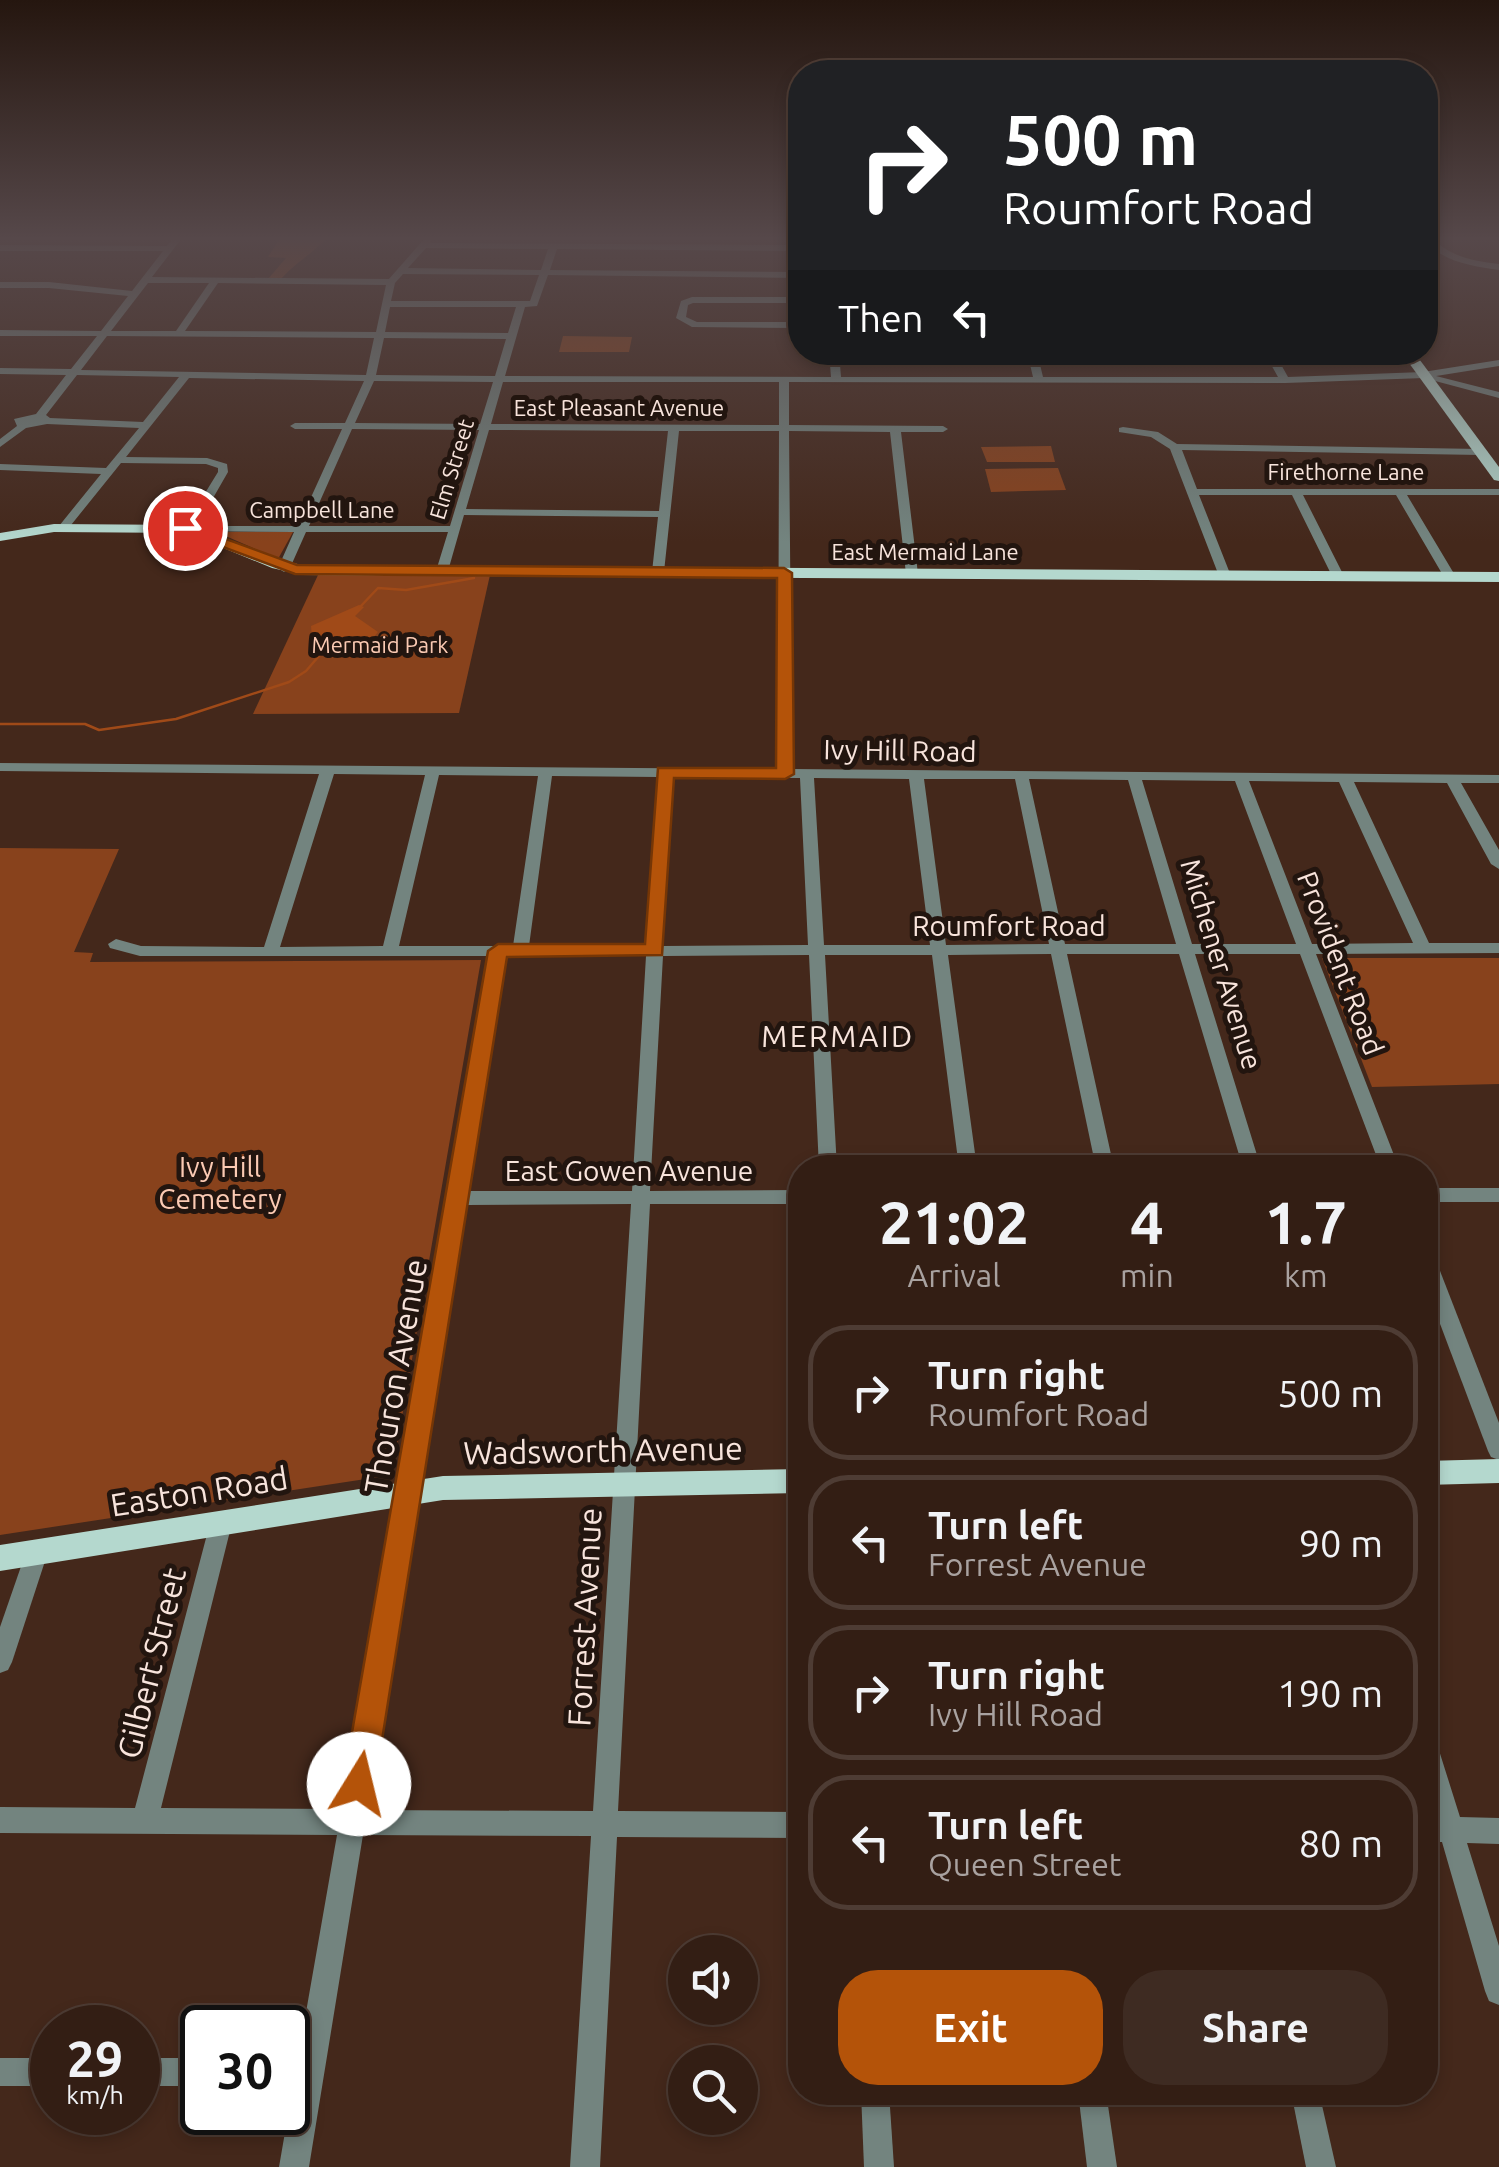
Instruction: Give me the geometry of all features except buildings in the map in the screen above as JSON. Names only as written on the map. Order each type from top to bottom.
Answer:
[{"type":"main road","points":[[1416,365],[1499,476]]},
{"type":"main road","name":"East Mermaid Lane","points":[[0,536],[63,528],[189,529],[284,568],[1499,577]]},
{"type":"main road","points":[[1438,1472],[1499,1471]]},
{"type":"main road","name":"Wadsworth Avenue","points":[[408,1493],[464,1486],[788,1482]]},
{"type":"main road","name":"Easton Road","points":[[0,1558],[408,1493]]},
{"type":"street","points":[[44,418],[101,339]]},
{"type":"street","points":[[284,568],[371,377],[377,339]]},
{"type":"street","name":"Elm Street","points":[[442,571],[511,339]]},
{"type":"street","points":[[0,371],[186,377],[1285,380],[1423,375],[1499,363]]},
{"type":"street","points":[[835,365],[836,380]]},
{"type":"street","points":[[1035,365],[1039,381]]},
{"type":"street","points":[[1276,365],[1285,380]]},
{"type":"street","points":[[1423,375],[1499,394]]},
{"type":"street","points":[[63,528],[186,377]]},
{"type":"street","points":[[784,380],[785,774]]},
{"type":"street","points":[[2,418],[21,424]]},
{"type":"street","points":[[0,444],[21,424],[44,418],[148,424]]},
{"type":"street","name":"East Pleasant Avenue","points":[[295,426],[943,429]]},
{"type":"street","points":[[658,572],[674,428]]},
{"type":"street","points":[[895,429],[912,574]]},
{"type":"street","points":[[1123,430],[1154,434],[1174,447],[1481,452]]},
{"type":"street","points":[[1174,447],[1226,576]]},
{"type":"street","points":[[120,460],[206,460],[223,466],[224,472],[189,529]]},
{"type":"street","points":[[0,467],[111,471]]},
{"type":"street","points":[[1295,491],[1338,576]]},
{"type":"street","points":[[1399,491],[1450,577]]},
{"type":"street","name":"Firethorne Lane","points":[[1192,492],[1499,492]]},
{"type":"street","points":[[458,512],[665,514]]},
{"type":"street","name":"Campbell Lane","points":[[189,529],[454,529]]},
{"type":"street","name":"Ivy Hill Road","points":[[0,766],[1499,779]]},
{"type":"street","points":[[270,952],[328,769]]},
{"type":"street","points":[[390,951],[434,770]]},
{"type":"street","points":[[520,951],[546,771]]},
{"type":"street","name":"Forrest Avenue","points":[[585,2167],[665,772]]},
{"type":"street","points":[[808,774],[827,1155]]},
{"type":"street","points":[[916,775],[966,1155]]},
{"type":"street","points":[[1021,776],[1102,1155]]},
{"type":"street","name":"Michener Avenue","points":[[1134,777],[1248,1155]]},
{"type":"street","name":"Provident Road","points":[[1242,778],[1385,1155]]},
{"type":"street","points":[[1345,779],[1423,948]]},
{"type":"street","points":[[1452,779],[1499,864]]},
{"type":"street","points":[[1482,833],[1499,833]]},
{"type":"street","points":[[116,944],[140,951],[498,951]]},
{"type":"street","name":"Roumfort Road","points":[[498,951],[1499,948]]},
{"type":"street","name":"Thouron Avenue","points":[[310,2025],[353,1821],[498,951]]},
{"type":"street","points":[[1438,1195],[1499,1195]]},
{"type":"street","name":"East Gowen Avenue","points":[[458,1198],[788,1197]]},
{"type":"street","points":[[1438,1292],[1499,1451]]},
{"type":"street","name":"Gilbert Street","points":[[146,1820],[221,1522]]},
{"type":"street","points":[[0,1662],[37,1552]]},
{"type":"street","points":[[0,1820],[788,1825]]},
{"type":"street","points":[[1499,1830],[1438,1830],[1499,1992]]},
{"type":"street","points":[[0,2072],[30,2072]]},
{"type":"street","points":[[877,2105],[880,2167]]},
{"type":"street","points":[[1094,2105],[1102,2167]]},
{"type":"street","points":[[1308,2105],[1321,2167]]},
{"type":"street","name":"Thouron Avenue","points":[[294,2167],[296,2135]]},
{"type":"green space","points":[[562,339],[632,339],[629,352],[559,352]]},
{"type":"green space","points":[[1051,446],[1055,462],[987,462],[981,447]]},
{"type":"green space","points":[[1058,468],[1066,490],[991,492],[985,469]]},
{"type":"green space","name":"Mermaid Park","points":[[293,532],[278,559],[221,534]]},
{"type":"green space","name":"Mermaid Park","points":[[318,575],[490,575],[459,713],[253,714]]},
{"type":"green space","name":"Ivy Hill Cemetery","points":[[0,848],[119,849],[74,952],[93,953],[90,962],[481,960],[392,1475],[0,1535]]},
{"type":"green space","points":[[1322,958],[1499,958],[1499,1084],[1372,1087]]},
{"type":"shaded area","points":[[359,605],[364,607],[355,616],[378,632],[373,638],[376,649],[342,655],[312,639],[311,626]]},
{"type":"waterway","points":[[360,607],[378,588],[406,590],[474,578]]},
{"type":"waterway","points":[[0,724],[85,724],[99,730],[176,719],[289,682],[306,671],[325,649]]},
{"type":"district","name":"MERMAID","points":[[838,1036]]},
{"type":"route","points":[[185,528],[295,570],[784,573],[785,774],[665,772],[655,950],[498,951],[359,1784]]}]
